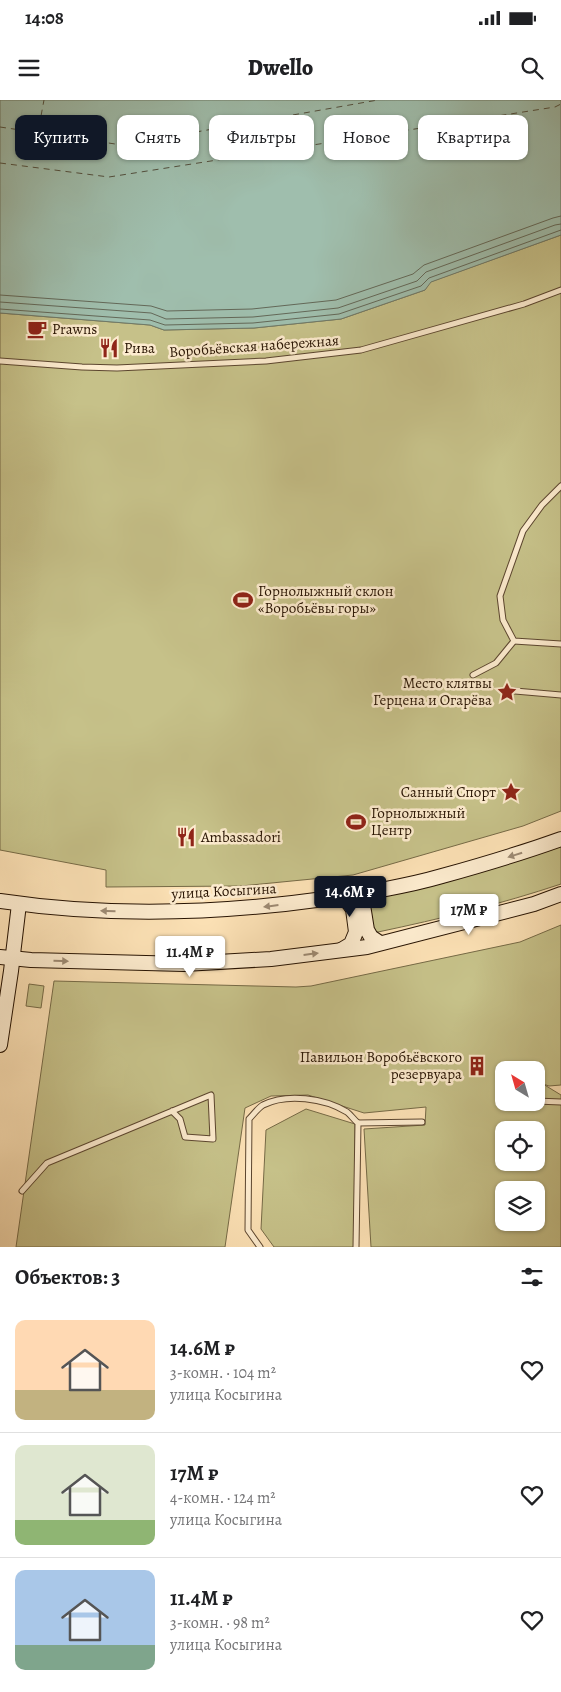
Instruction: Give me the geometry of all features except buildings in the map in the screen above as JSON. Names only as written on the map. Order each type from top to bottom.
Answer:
[{"type":"main road","name":"улица Косыгина","points":[[0,901],[76,910],[198,911],[264,907],[338,897],[440,877],[561,839]]},
{"type":"main road","points":[[374,890],[364,898],[363,905],[367,930],[371,937],[380,944]]},
{"type":"main road","points":[[6,958],[184,964],[271,959],[380,944],[534,904],[561,894]]},
{"type":"main road","points":[[338,897],[348,902],[353,910],[356,932],[351,944],[341,950]]},
{"type":"main road","points":[[0,1046],[6,958],[19,904]]},
{"type":"lane","name":"Воробьёвская набережная","points":[[0,361],[117,368],[266,361],[360,350],[524,304],[560,291]]},
{"type":"lane","points":[[514,641],[503,620],[500,596],[523,531],[542,505],[561,486]]},
{"type":"lane","points":[[514,641],[561,644]]},
{"type":"lane","points":[[474,674],[496,662],[514,641]]},
{"type":"lane","points":[[515,691],[561,695]]},
{"type":"lane","points":[[22,1191],[47,1163],[172,1111],[211,1095],[212,1140],[185,1137],[180,1119],[172,1111]]},
{"type":"lane","points":[[260,1247],[248,1230],[249,1119],[261,1106],[277,1099],[299,1097],[348,1112],[358,1123],[356,1247]]},
{"type":"lane","points":[[545,1101],[561,1102]]},
{"type":"lane","points":[[358,1123],[422,1122]]},
{"type":"shaded area","points":[[561,235],[561,811],[523,826],[353,875],[241,886],[106,887],[106,870],[0,850],[0,313],[150,325],[164,330],[254,328],[341,319],[425,290],[430,282]]},
{"type":"shaded area","points":[[561,845],[561,884],[470,911],[378,932],[374,931],[365,900]]},
{"type":"shaded area","points":[[561,925],[561,1085],[545,1085],[545,1061],[495,1061],[495,1111],[545,1111],[545,1085],[561,1095],[561,1247],[371,1247],[364,1129],[425,1125],[426,1107],[364,1113],[308,1095],[271,1096],[245,1108],[225,1247],[16,1247],[54,981],[311,986],[520,942]]},
{"type":"shaded area","points":[[29,984],[44,986],[41,1008],[26,1006]]},
{"type":"shaded area","points":[[306,1109],[355,1124],[355,1247],[274,1247],[261,1229],[266,1130]]},
{"type":"water","points":[[0,100],[561,100],[561,235],[431,282],[425,290],[341,319],[254,328],[164,330],[150,325],[0,313]]},
{"type":"ferry route","points":[[41,115],[44,100]]},
{"type":"ferry route","points":[[0,127],[122,145],[378,100]]},
{"type":"ferry route","points":[[0,163],[109,177],[555,107],[561,104]]},
{"type":"place","name":"Prawns","points":[[37,329]]},
{"type":"place","name":"Рива","points":[[109,348]]},
{"type":"place","name":"Горнолыжный склон «Воробьёвы горы»","points":[[243,600]]},
{"type":"place","name":"Место клятвы Герцена и Огарёва","points":[[507,692]]},
{"type":"place","name":"Санный Спорт","points":[[511,792]]},
{"type":"place","name":"Горнолыжный Центр","points":[[356,822]]},
{"type":"place","name":"Ambassadori","points":[[186,837]]},
{"type":"place","name":"Павильон Воробьёвского резервуара","points":[[477,1066]]}]
